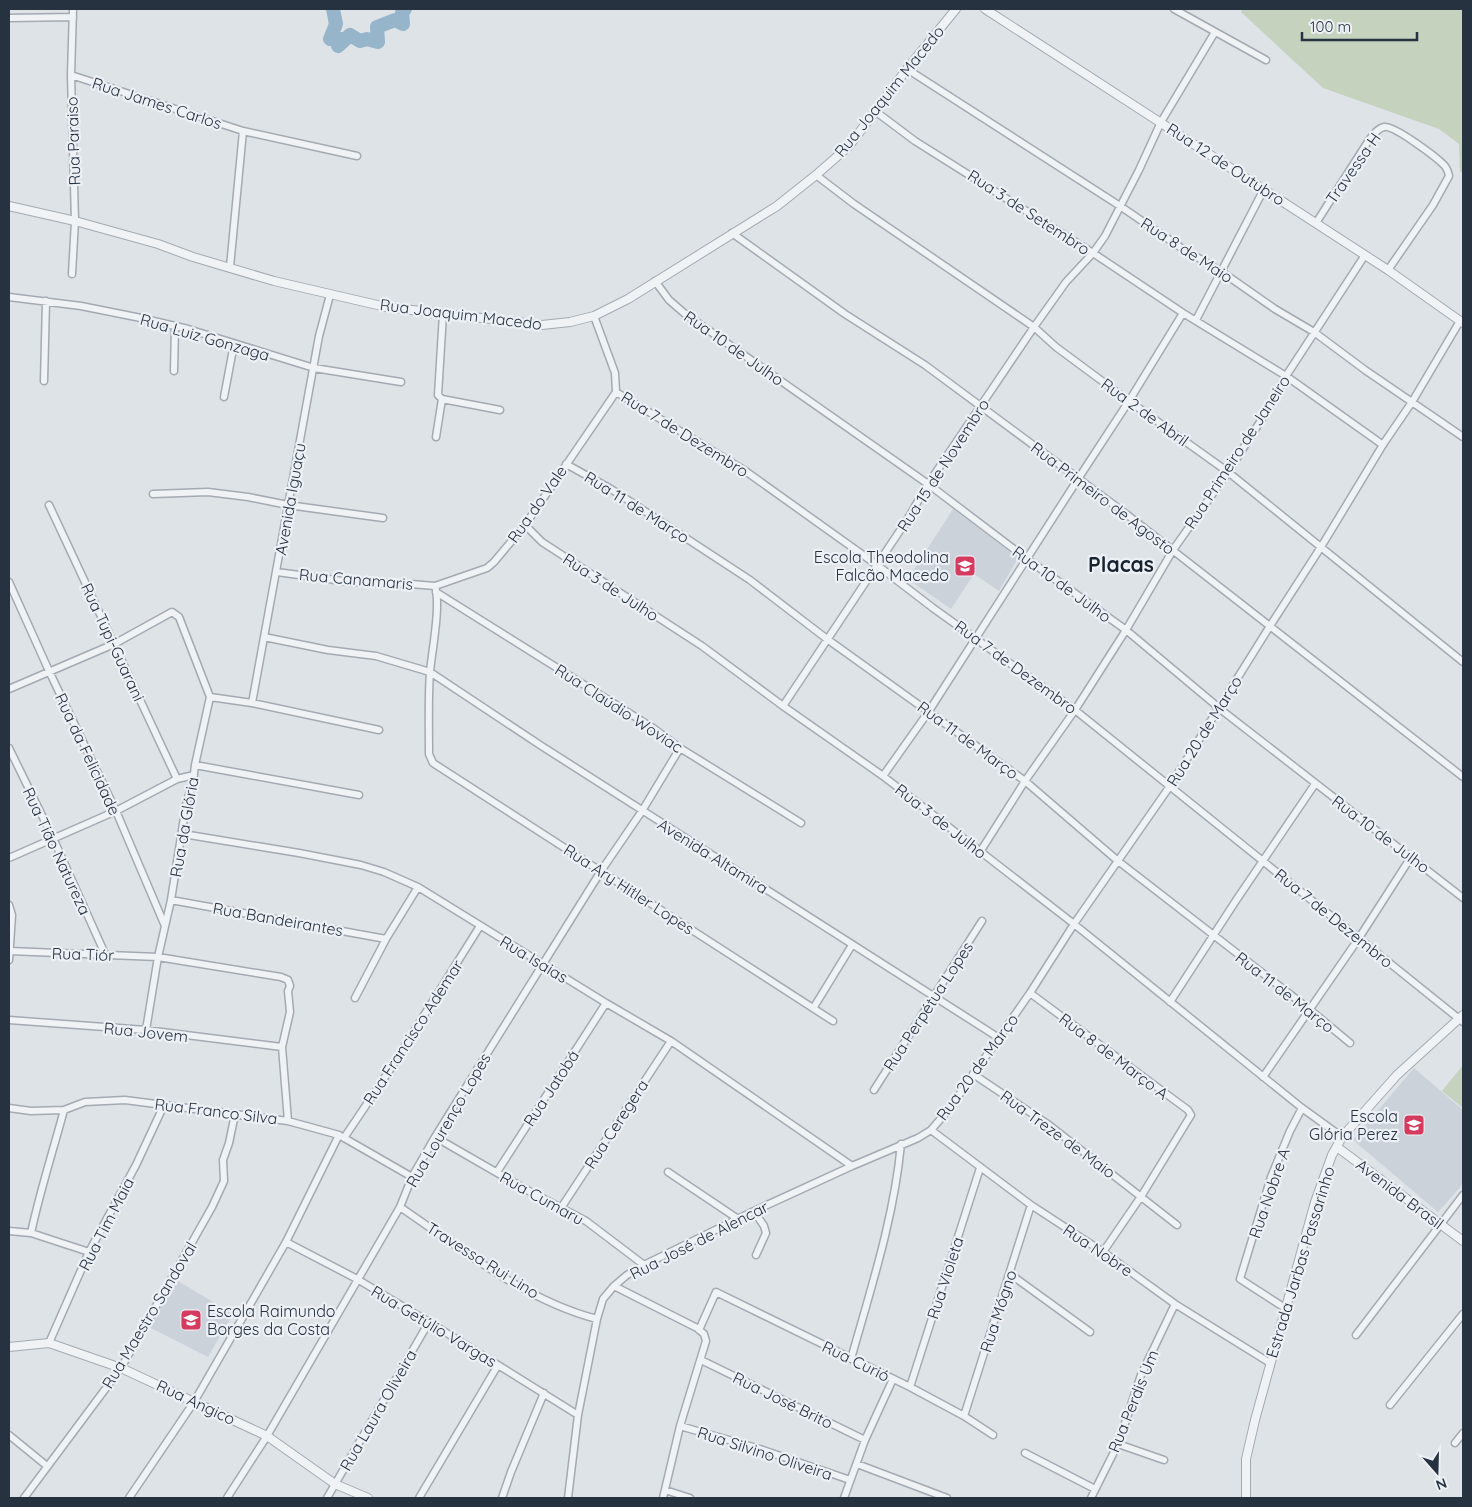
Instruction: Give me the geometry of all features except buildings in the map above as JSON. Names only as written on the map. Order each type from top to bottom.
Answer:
[{"type":"street","name":"Rua Paraiso","points":[[72,274],[75,221],[72,75],[73,9]]},
{"type":"street","name":"Rua Joaquim Macedo","points":[[9,206],[75,221],[158,244],[274,281],[386,307],[542,325],[570,322],[594,316],[628,299],[777,206],[816,175],[849,146],[907,69],[956,9]]},
{"type":"street","name":"Rua 12 de Outubro","points":[[985,9],[1388,270],[1462,322]]},
{"type":"street","points":[[1174,9],[1266,60]]},
{"type":"street","points":[[9,18],[73,18]]},
{"type":"street","name":"Rua 15 de Novembro","points":[[783,706],[877,565],[928,484],[1034,327],[1066,282],[1105,236],[1161,122],[1215,32]]},
{"type":"street","name":"Rua 8 de Maio","points":[[907,69],[1120,206],[1180,247],[1222,272],[1275,309],[1314,332],[1365,370],[1463,437]]},
{"type":"street","name":"Rua James Carlos","points":[[72,75],[244,131],[357,156]]},
{"type":"street","name":"Rua 3 de Setembro","points":[[875,111],[915,141],[1183,313],[1286,376],[1383,445]]},
{"type":"street","name":"Travessa H","points":[[1316,223],[1369,140],[1382,128],[1388,127],[1414,141],[1446,166],[1449,176],[1388,270]]},
{"type":"street","name":"Rua James Carlos","points":[[230,267],[244,131]]},
{"type":"street","name":"Rua 2 de Abril","points":[[816,175],[854,204],[1034,327],[1056,347],[1129,402],[1228,472],[1463,662]]},
{"type":"street","points":[[1196,320],[1264,189]]},
{"type":"street","name":"Rua Primeiro de Agosto","points":[[732,233],[845,314],[926,365],[1078,478],[1463,777]]},
{"type":"street","name":"Rua Primeiro de Janeiro","points":[[980,852],[1025,781],[1075,710],[1126,630],[1173,550],[1228,472],[1265,414],[1286,376],[1365,255]]},
{"type":"street","name":"Rua 10 de Julho","points":[[655,281],[669,300],[684,313],[928,484],[1027,559],[1126,630],[1315,784],[1463,898]]},
{"type":"street","name":"Avenida Iguaçu","points":[[252,703],[319,336],[330,295]]},
{"type":"street","name":"Rua Luiz Gonzaga","points":[[9,296],[81,306],[176,326],[314,368],[401,382]]},
{"type":"street","points":[[44,381],[46,301]]},
{"type":"street","points":[[883,776],[929,711],[1078,478],[1129,402],[1183,313]]},
{"type":"street","points":[[436,437],[440,398],[437,391],[443,314]]},
{"type":"street","name":"Rua 7 de Dezembro","points":[[594,316],[615,373],[616,392],[744,470],[1075,710],[1359,938],[1462,1018]]},
{"type":"street","name":"Rua 20 de Março","points":[[931,1130],[950,1108],[999,1038],[1074,924],[1170,786],[1462,322]]},
{"type":"street","points":[[174,371],[176,326]]},
{"type":"street","points":[[224,397],[234,344]]},
{"type":"street","name":"Rua do Vale","points":[[436,589],[487,568],[494,562],[525,525],[616,392]]},
{"type":"street","points":[[440,398],[500,410]]},
{"type":"street","name":"Rua 11 de Março","points":[[566,464],[611,489],[750,580],[827,639],[1025,781],[1118,861],[1310,1009],[1350,1044]]},
{"type":"street","points":[[153,494],[208,492],[383,518]]},
{"type":"street","name":"Rua Tupi-Guarani","points":[[49,505],[177,779]]},
{"type":"street","name":"Rua 3 de Julho","points":[[525,525],[542,542],[702,646],[883,776],[1074,924],[1302,1108],[1342,1137]]},
{"type":"street","name":"Rua Canamaris","points":[[277,572],[350,582],[411,584],[436,589]]},
{"type":"street","name":"Rua da Felicidade","points":[[9,582],[48,671],[116,811],[165,926]]},
{"type":"street","points":[[430,672],[436,589]]},
{"type":"street","name":"Rua Claúdio Woviac","points":[[436,589],[653,728],[680,748],[801,823]]},
{"type":"street","points":[[9,689],[114,644],[175,612],[179,617],[210,697],[252,703],[379,730]]},
{"type":"street","name":"Avenida Altamira","points":[[264,637],[328,650],[376,656],[430,672],[540,746],[999,1038]]},
{"type":"street","name":"Rua Ary Hitler Lopes","points":[[430,672],[429,754],[431,760],[438,767],[833,1021]]},
{"type":"street","name":"Rua da Glória","points":[[146,1030],[158,957],[171,900],[186,805],[210,697]]},
{"type":"street","name":"Rua Tião Natureza","points":[[9,748],[53,838],[105,954]]},
{"type":"street","name":"Rua Lourenço Lopes","points":[[227,1498],[267,1436],[400,1207],[412,1177],[435,1137],[680,748]]},
{"type":"street","points":[[195,764],[359,795]]},
{"type":"street","points":[[9,858],[116,811],[177,779],[194,775]]},
{"type":"street","points":[[1170,1002],[1315,784]]},
{"type":"street","name":"Rua Isaias","points":[[182,834],[361,865],[384,872],[418,887],[671,1041],[852,1166]]},
{"type":"street","points":[[1263,1077],[1359,938],[1411,857]]},
{"type":"street","points":[[355,998],[386,939],[418,887]]},
{"type":"street","name":"Rua Bandeirantes","points":[[171,900],[386,939]]},
{"type":"street","points":[[9,905],[12,915],[9,960]]},
{"type":"street","name":"Rua Perpétua Lopes","points":[[874,1090],[982,921]]},
{"type":"street","name":"Rua Francisco Ademar","points":[[129,1498],[194,1402],[286,1242],[342,1136],[391,1068],[480,926]]},
{"type":"street","points":[[814,1007],[852,945]]},
{"type":"street","name":"Rua Tiór","points":[[9,951],[158,957],[281,977],[288,980],[290,986],[288,991],[290,1012],[282,1047],[288,1121]]},
{"type":"street","name":"Rua 8 de Março A","points":[[1030,993],[1188,1110],[1191,1115],[1142,1195]]},
{"type":"street","name":"Rua Jatobá","points":[[497,1172],[606,1003]]},
{"type":"street","name":"Estrada Jarbas Passarinho","points":[[1246,1498],[1246,1459],[1285,1308],[1325,1172],[1342,1137],[1398,1075],[1462,1018]]},
{"type":"street","name":"Rua Jovem","points":[[9,1020],[146,1030],[282,1047]]},
{"type":"street","name":"Rua Ceregera","points":[[560,1208],[671,1041]]},
{"type":"street","name":"Rua Treze de Maio","points":[[973,1074],[1049,1125],[1142,1195],[1177,1224]]},
{"type":"street","name":"Rua Franco Silva","points":[[9,1108],[31,1111],[64,1110],[85,1102],[124,1100],[288,1121],[342,1136],[412,1177]]},
{"type":"street","name":"Rua Tim Maia","points":[[49,1344],[90,1252],[136,1165],[164,1105]]},
{"type":"street","name":"Rua Nobre A","points":[[1285,1308],[1240,1279],[1271,1177],[1290,1131],[1302,1108]]},
{"type":"street","points":[[31,1233],[39,1194],[52,1158],[64,1110]]},
{"type":"street","name":"Rua Maestro Sandoval","points":[[24,1498],[121,1368],[212,1207],[224,1181],[223,1160],[229,1143],[235,1114]]},
{"type":"street","name":"Rua José de Alencar","points":[[568,1498],[578,1415],[597,1319],[603,1299],[614,1286],[644,1265],[754,1211],[931,1130]]},
{"type":"street","name":"Rua Nobre","points":[[931,1130],[1031,1205],[1103,1252],[1175,1304],[1270,1363]]},
{"type":"street","name":"Rua Cumaru","points":[[435,1137],[586,1221],[644,1265]]},
{"type":"street","points":[[851,1359],[883,1249],[898,1177],[902,1144]]},
{"type":"street","name":"Avenida Brasil","points":[[1337,1147],[1463,1241]]},
{"type":"street","name":"Rua Violeta","points":[[910,1387],[980,1168]]},
{"type":"street","points":[[668,1172],[738,1219]]},
{"type":"street","points":[[1103,1252],[1142,1195]]},
{"type":"street","points":[[1356,1335],[1463,1195]]},
{"type":"street","name":"Rua Mógno","points":[[964,1416],[1031,1205]]},
{"type":"street","name":"Travessa Rui Lino","points":[[400,1207],[529,1292],[574,1313],[597,1319]]},
{"type":"street","points":[[754,1211],[766,1230],[756,1256]]},
{"type":"street","points":[[9,1231],[31,1233],[90,1252]]},
{"type":"street","name":"Rua Getúlio Vargas","points":[[286,1242],[357,1279],[578,1415]]},
{"type":"street","points":[[1010,1274],[1090,1332]]},
{"type":"street","points":[[614,1286],[699,1330],[704,1334],[706,1340],[680,1426],[663,1498]]},
{"type":"street","name":"Rua Curió","points":[[699,1330],[716,1292],[910,1387],[964,1416],[993,1435]]},
{"type":"street","name":"Rua Perdis Um","points":[[1091,1498],[1118,1444],[1141,1375],[1175,1304]]},
{"type":"street","points":[[1390,1405],[1463,1314]]},
{"type":"street","name":"Rua Laura Oliveira","points":[[327,1498],[429,1322]]},
{"type":"street","name":"Rua Angico","points":[[9,1347],[49,1344],[121,1368],[267,1436],[335,1484],[368,1498]]},
{"type":"street","name":"Rua José Brito","points":[[701,1360],[865,1440]]},
{"type":"street","points":[[419,1498],[498,1365]]},
{"type":"street","points":[[844,1498],[865,1440],[893,1379]]},
{"type":"street","points":[[502,1498],[544,1393]]},
{"type":"street","name":"Rua Silvino Oliveira","points":[[680,1426],[760,1449],[850,1480]]},
{"type":"street","points":[[1455,1443],[1463,1433]]},
{"type":"street","points":[[9,1435],[48,1466]]},
{"type":"street","points":[[1118,1444],[1164,1460]]},
{"type":"street","points":[[1025,1452],[1095,1489]]},
{"type":"street","points":[[857,1464],[947,1498]]},
{"type":"street","points":[[665,1490],[690,1498]]},
{"type":"shaded area","name":"Escola Theodolina Falcão Macedo","points":[[953,509],[1018,558],[999,591],[974,574],[951,609],[908,579]]},
{"type":"shaded area","name":"Escola Glória Perez","points":[[1414,1068],[1463,1110],[1463,1184],[1438,1212],[1353,1140]]},
{"type":"shaded area","name":"Escola Raimundo Borges da Costa","points":[[178,1281],[233,1314],[208,1357],[147,1326]]},
{"type":"green space","points":[[1242,9],[1463,9],[1463,174],[1460,171],[1459,144],[1439,129],[1323,88],[1241,12]]},
{"type":"green space","points":[[1463,1065],[1463,1108],[1442,1091]]},
{"type":"waterway","points":[[333,9],[336,24],[330,39],[342,39],[338,46],[350,35],[360,41],[367,39],[378,42],[377,27],[395,20],[403,24],[402,13],[405,9]]},
{"type":"place","name":"Escola Theodolina Falcão Macedo","points":[[965,566]]},
{"type":"place","name":"Escola Glória Perez","points":[[1414,1125]]},
{"type":"place","name":"Escola Raimundo Borges da Costa","points":[[191,1320]]},
{"type":"district","name":"Placas","points":[[1121,565]]}]
